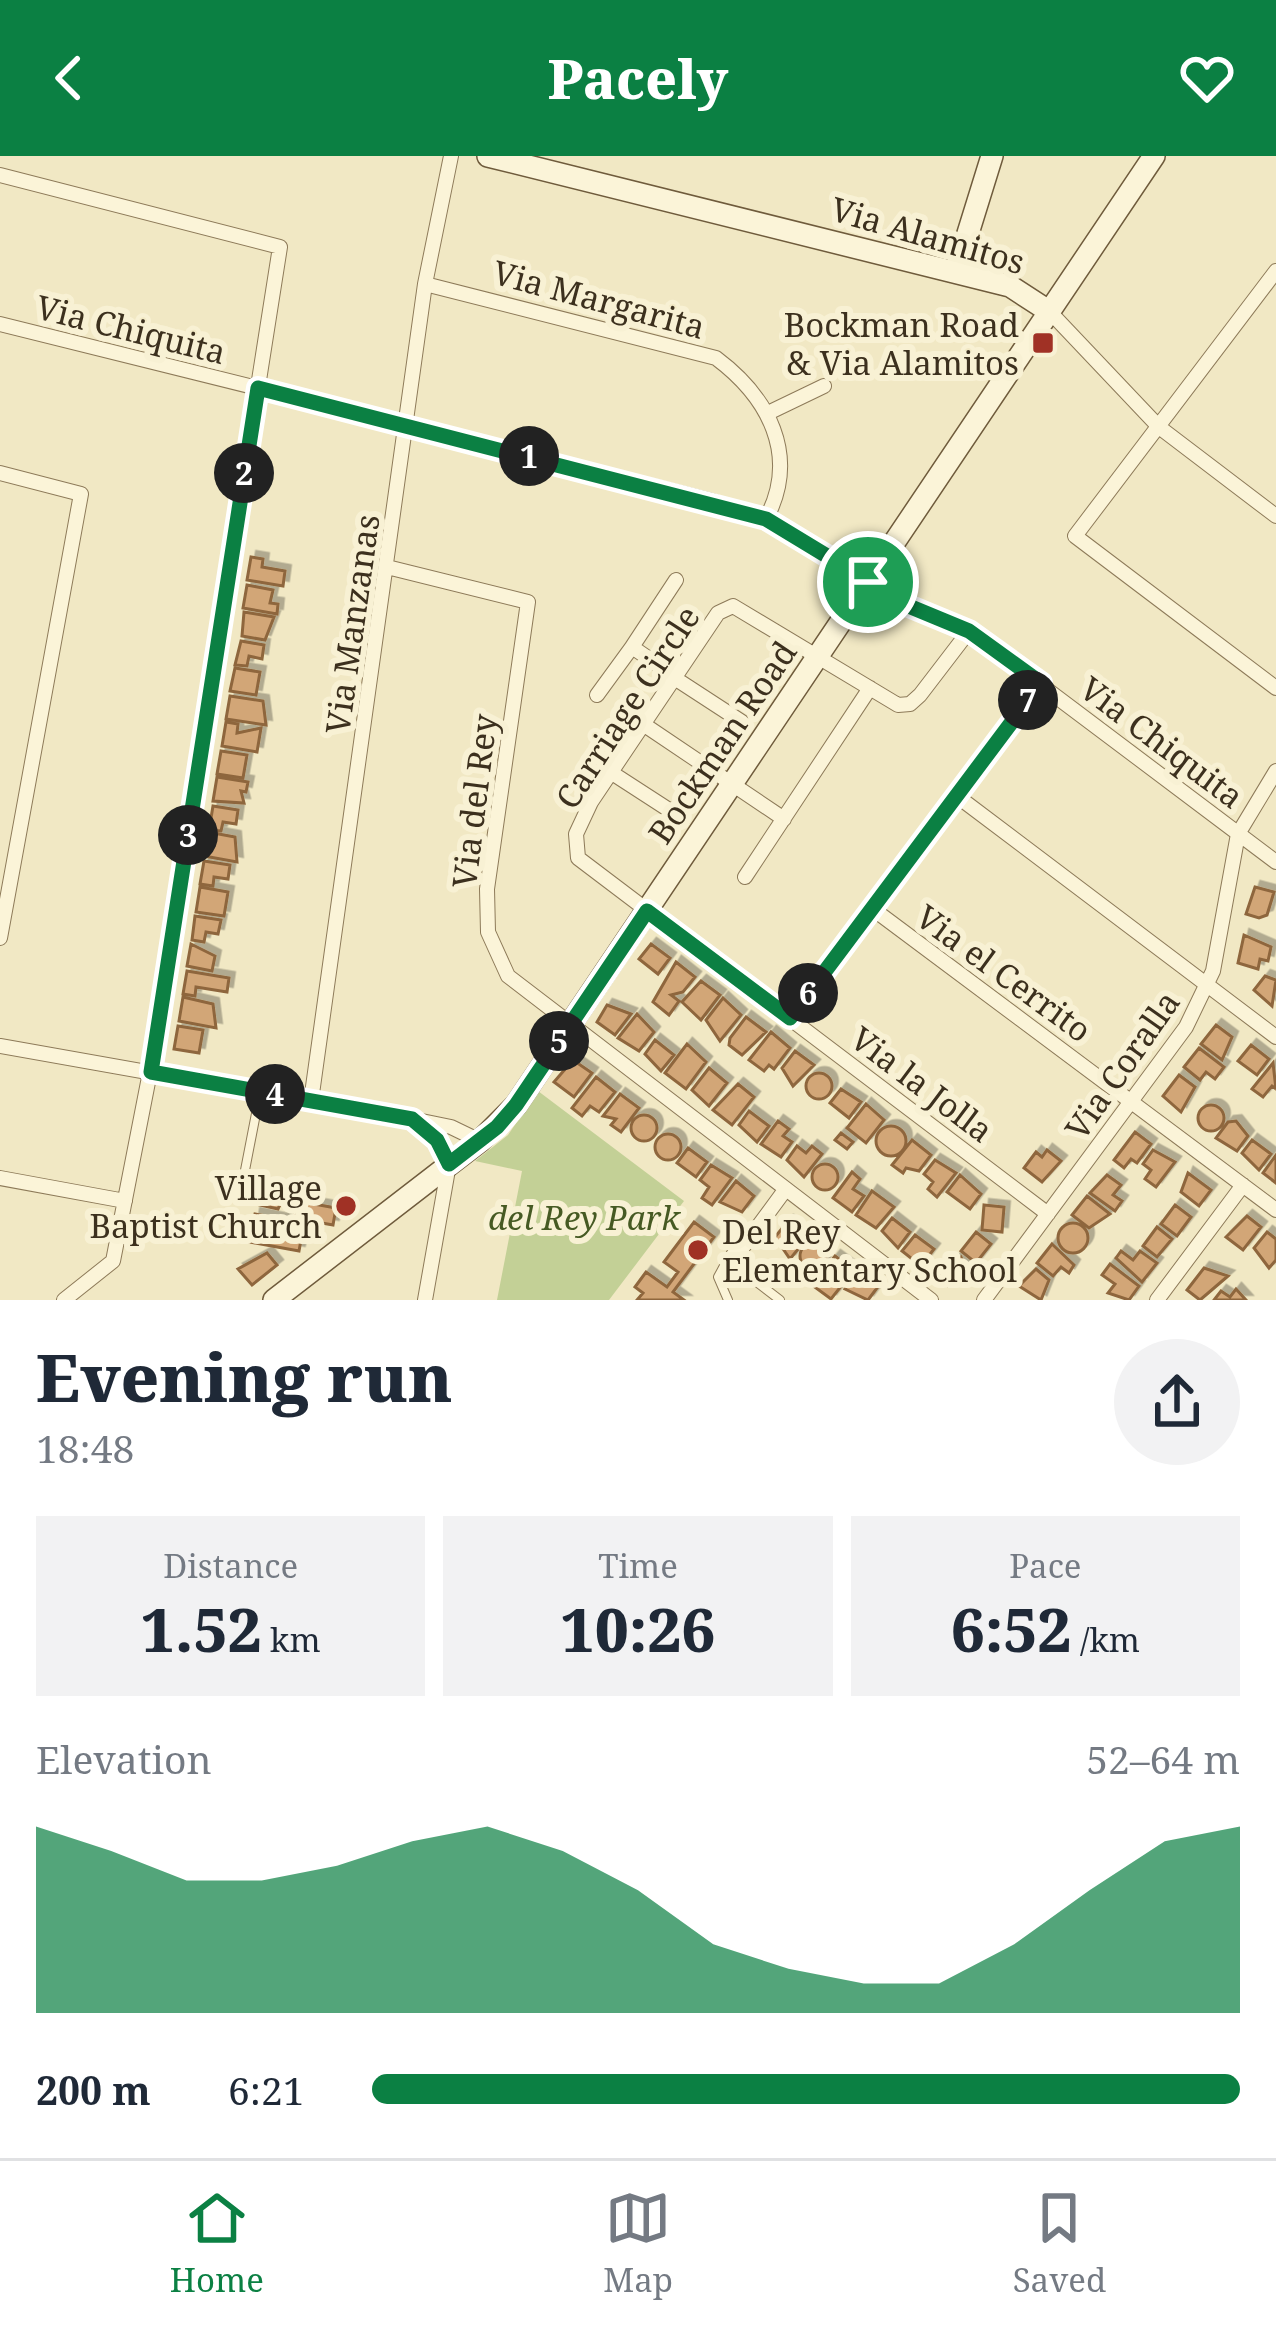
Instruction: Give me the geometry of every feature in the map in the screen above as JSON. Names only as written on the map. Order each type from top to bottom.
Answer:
[{"type":"street","name":"Via Manzanas","points":[[311,1101],[425,284],[452,156]]},
{"type":"street","name":"Via Alamitos","points":[[488,156],[1020,290],[1050,312],[1159,428],[1276,516]]},
{"type":"street","name":"Bockman Road","points":[[274,1300],[480,1142],[516,1105],[1154,156]]},
{"type":"street","points":[[956,272],[989,157]]},
{"type":"street","points":[[0,175],[280,247],[151,1072],[113,1261],[64,1300]]},
{"type":"street","points":[[1276,271],[1075,536],[1276,688]]},
{"type":"street","name":"Via Margarita","points":[[425,284],[716,358],[750,384],[770,412]]},
{"type":"street","name":"Via Chiquita","points":[[0,324],[766,519],[868,582],[969,631],[1276,862]]},
{"type":"street","points":[[766,519],[779,471],[770,412],[824,386]]},
{"type":"street","points":[[0,473],[81,494],[0,938]]},
{"type":"street","name":"Via del Rey","points":[[387,567],[528,602],[488,889],[488,932],[508,976],[931,1300]]},
{"type":"street","points":[[597,695],[676,580]]},
{"type":"street","name":"Carriage Circle","points":[[647,911],[578,858],[577,834],[718,613],[733,606],[804,652],[820,656]]},
{"type":"street","points":[[820,656],[898,705],[910,704],[969,631]]},
{"type":"street","points":[[632,647],[742,722]]},
{"type":"street","points":[[790,1018],[1041,683]]},
{"type":"street","points":[[746,877],[870,688]]},
{"type":"street","points":[[646,726],[784,819]]},
{"type":"street","name":"Via Coralla","points":[[984,1300],[1186,1028],[1209,986],[1238,834],[1276,771]]},
{"type":"street","points":[[612,773],[683,819]]},
{"type":"street","points":[[957,796],[1276,1037]]},
{"type":"street","name":"Via el Cerrito","points":[[873,909],[1276,1210]]},
{"type":"street","name":"Via la Jolla","points":[[647,911],[1048,1214]]},
{"type":"street","points":[[0,1046],[412,1119],[451,1127],[480,1142]]},
{"type":"street","points":[[412,1119],[437,1140],[449,1164],[425,1300]]},
{"type":"street","points":[[0,1178],[125,1201]]},
{"type":"street","points":[[1160,1299],[1243,1185]]},
{"type":"street","points":[[743,1247],[785,1190]]},
{"type":"lane","points":[[240,1196],[260,1091]]},
{"type":"lane","points":[[728,1300],[718,1277],[731,1253],[743,1247]]},
{"type":"lane","points":[[743,1247],[741,1270],[780,1300]]},
{"type":"green space","name":"del Rey Park","points":[[538,1091],[684,1201],[609,1300],[497,1300],[522,1171],[475,1161],[508,1135]]},
{"type":"building","points":[[251,557],[263,559],[262,567],[285,571],[283,586],[247,580]]},
{"type":"building","points":[[247,585],[273,590],[270,603],[278,604],[277,614],[243,608]]},
{"type":"building","points":[[244,612],[274,617],[265,640],[242,636]]},
{"type":"building","points":[[241,641],[264,645],[262,659],[249,656],[247,666],[235,665]]},
{"type":"building","points":[[235,668],[260,672],[256,695],[230,691]]},
{"type":"building","points":[[230,696],[263,701],[266,725],[226,719]]},
{"type":"building","points":[[226,722],[238,724],[237,733],[261,728],[257,752],[222,746]]},
{"type":"building","points":[[221,751],[247,755],[243,778],[217,774]]},
{"type":"building","points":[[217,777],[248,782],[246,792],[241,791],[244,803],[213,801]]},
{"type":"building","points":[[213,806],[238,810],[236,824],[223,822],[221,831],[209,830]]},
{"type":"building","points":[[208,832],[235,837],[237,862],[204,856]]},
{"type":"building","points":[[204,861],[230,865],[228,879],[214,877],[213,886],[200,884]]},
{"type":"building","points":[[200,887],[228,892],[224,916],[196,912]]},
{"type":"building","points":[[1255,887],[1274,892],[1267,915],[1259,918],[1246,914]]},
{"type":"building","points":[[195,916],[221,920],[218,934],[206,932],[204,942],[192,940]]},
{"type":"building","points":[[1244,935],[1271,947],[1268,961],[1260,959],[1258,969],[1238,963]]},
{"type":"building","points":[[191,944],[215,956],[212,971],[187,966]]},
{"type":"building","points":[[651,944],[670,958],[658,974],[639,959]]},
{"type":"building","points":[[676,962],[695,977],[683,992],[671,995],[679,1001],[669,1015],[653,1002]]},
{"type":"building","points":[[187,971],[229,978],[227,992],[196,987],[195,996],[183,994]]},
{"type":"building","points":[[1265,976],[1276,980],[1272,1006],[1254,990]]},
{"type":"building","points":[[701,981],[720,995],[701,1020],[682,1002]]},
{"type":"building","points":[[183,997],[213,1004],[216,1028],[179,1021]]},
{"type":"building","points":[[723,998],[741,1015],[720,1041],[706,1020]]},
{"type":"building","points":[[607,1005],[631,1014],[615,1035],[597,1022]]},
{"type":"building","points":[[637,1014],[654,1032],[639,1051],[618,1038]]},
{"type":"building","points":[[746,1017],[766,1032],[742,1055],[729,1045]]},
{"type":"building","points":[[1216,1025],[1232,1037],[1222,1060],[1201,1044]]},
{"type":"building","points":[[178,1026],[203,1030],[199,1053],[174,1049]]},
{"type":"building","points":[[771,1032],[790,1048],[774,1069],[769,1065],[764,1071],[749,1060]]},
{"type":"building","points":[[655,1040],[674,1055],[661,1071],[645,1054]]},
{"type":"building","points":[[687,1044],[706,1062],[686,1089],[665,1073]]},
{"type":"building","points":[[1251,1045],[1269,1059],[1257,1075],[1238,1061]]},
{"type":"building","points":[[1199,1048],[1224,1067],[1215,1079],[1206,1072],[1200,1080],[1184,1067]]},
{"type":"building","points":[[795,1051],[814,1065],[793,1086],[782,1068]]},
{"type":"building","points":[[573,1060],[592,1073],[574,1097],[554,1082]]},
{"type":"building","points":[[1273,1063],[1276,1089],[1272,1086],[1263,1097],[1252,1089]]},
{"type":"building","points":[[709,1068],[727,1083],[709,1106],[692,1090]]},
{"type":"building","points":[[819,1073],[832,1086],[819,1099],[806,1086]]},
{"type":"building","points":[[1179,1075],[1195,1087],[1181,1112],[1163,1096]]},
{"type":"building","points":[[596,1077],[615,1092],[599,1112],[590,1106],[582,1116],[572,1108]]},
{"type":"building","points":[[738,1084],[754,1097],[732,1125],[713,1110]]},
{"type":"building","points":[[841,1089],[861,1102],[849,1118],[830,1103]]},
{"type":"building","points":[[620,1094],[639,1108],[621,1132],[611,1125],[616,1119],[603,1116]]},
{"type":"building","points":[[866,1104],[884,1120],[866,1143],[847,1128]]},
{"type":"building","points":[[1211,1105],[1224,1118],[1211,1131],[1198,1118]]},
{"type":"building","points":[[749,1111],[769,1126],[757,1142],[739,1125]]},
{"type":"building","points":[[644,1115],[657,1128],[644,1141],[631,1128]]},
{"type":"building","points":[[778,1121],[789,1129],[783,1136],[792,1142],[781,1157],[761,1144]]},
{"type":"building","points":[[1236,1121],[1248,1136],[1237,1151],[1216,1138],[1228,1122]]},
{"type":"building","points":[[891,1126],[906,1141],[891,1156],[876,1141]]},
{"type":"building","points":[[1135,1132],[1151,1144],[1137,1163],[1131,1159],[1124,1168],[1114,1160]]},
{"type":"building","points":[[841,1133],[853,1142],[847,1149],[835,1140]]},
{"type":"building","points":[[668,1134],[681,1147],[668,1160],[655,1147]]},
{"type":"building","points":[[912,1140],[931,1155],[919,1171],[906,1168],[903,1173],[892,1165]]},
{"type":"building","points":[[1252,1140],[1271,1154],[1259,1170],[1242,1153]]},
{"type":"building","points":[[797,1146],[806,1153],[812,1146],[822,1154],[804,1177],[787,1160]]},
{"type":"building","points":[[688,1148],[707,1162],[696,1177],[677,1163]]},
{"type":"building","points":[[1047,1150],[1061,1161],[1042,1182],[1024,1168],[1036,1152],[1042,1157]]},
{"type":"building","points":[[1153,1150],[1175,1162],[1156,1187],[1145,1179],[1151,1170],[1143,1164]]},
{"type":"building","points":[[1276,1155],[1276,1183],[1263,1173]]},
{"type":"building","points":[[935,1160],[956,1173],[937,1197],[928,1189],[933,1182],[924,1174]]},
{"type":"building","points":[[825,1164],[835,1167],[835,1187],[825,1190],[815,1187],[812,1177],[815,1167]]},
{"type":"building","points":[[711,1165],[732,1178],[712,1205],[702,1198],[709,1187],[700,1180]]},
{"type":"building","points":[[852,1172],[860,1179],[853,1189],[864,1196],[852,1212],[833,1198]]},
{"type":"building","points":[[1188,1173],[1211,1190],[1199,1206],[1181,1192]]},
{"type":"building","points":[[960,1175],[981,1194],[970,1209],[947,1192]]},
{"type":"building","points":[[1107,1175],[1121,1185],[1113,1195],[1122,1201],[1115,1211],[1090,1193]]},
{"type":"building","points":[[736,1181],[754,1196],[742,1212],[720,1202]]},
{"type":"building","points":[[260,1185],[287,1190],[278,1209],[256,1204]]},
{"type":"building","points":[[872,1191],[894,1207],[876,1228],[856,1215]]},
{"type":"building","points":[[1087,1196],[1110,1214],[1089,1228],[1072,1215]]},
{"type":"building","points":[[297,1201],[336,1208],[333,1225],[294,1218]]},
{"type":"building","points":[[984,1205],[1004,1207],[1002,1232],[982,1230]]},
{"type":"building","points":[[1175,1205],[1191,1217],[1177,1236],[1161,1224]]},
{"type":"building","points":[[255,1214],[304,1224],[299,1251],[250,1242]]},
{"type":"building","points":[[1247,1216],[1261,1227],[1243,1250],[1226,1237]]},
{"type":"building","points":[[892,1218],[910,1232],[898,1248],[882,1231]]},
{"type":"building","points":[[788,1221],[808,1237],[790,1259],[775,1237]]},
{"type":"building","points":[[694,1222],[714,1237],[673,1292],[684,1300],[637,1300],[643,1293],[635,1287],[646,1272],[667,1287],[678,1272],[664,1262]]},
{"type":"building","points":[[1073,1223],[1088,1238],[1073,1253],[1058,1238]]},
{"type":"building","points":[[1157,1227],[1172,1239],[1157,1257],[1143,1246]]},
{"type":"building","points":[[976,1232],[991,1244],[976,1263],[961,1251]]},
{"type":"building","points":[[1267,1232],[1276,1239],[1276,1260],[1269,1268],[1254,1248]]},
{"type":"building","points":[[915,1235],[934,1249],[921,1266],[902,1251]]},
{"type":"building","points":[[813,1243],[826,1256],[813,1269],[800,1256]]},
{"type":"building","points":[[1052,1244],[1074,1265],[1069,1273],[1061,1267],[1053,1276],[1037,1263]]},
{"type":"building","points":[[1121,1251],[1133,1260],[1140,1251],[1157,1263],[1142,1282],[1116,1258]]},
{"type":"building","points":[[267,1253],[277,1265],[252,1285],[238,1269]]},
{"type":"building","points":[[835,1256],[854,1270],[831,1299],[812,1285]]},
{"type":"building","points":[[961,1257],[969,1276],[948,1286],[938,1267]]},
{"type":"building","points":[[1110,1264],[1139,1286],[1129,1300],[1108,1293],[1115,1284],[1102,1275]]},
{"type":"building","points":[[1204,1268],[1228,1276],[1200,1300],[1187,1290]]},
{"type":"building","points":[[1036,1269],[1049,1280],[1041,1300],[1019,1286]]},
{"type":"building","points":[[857,1273],[877,1288],[868,1300],[845,1289]]},
{"type":"building","points":[[1236,1289],[1246,1300],[1214,1300],[1221,1291],[1230,1297]]},
{"type":"place","name":"Bockman Road & Via Alamitos","points":[[1043,343]]},
{"type":"place","name":"Village Baptist Church","points":[[346,1206]]},
{"type":"place","name":"Del Rey Elementary School","points":[[698,1250]]},
{"type":"route","points":[[258,388],[712,501],[766,519],[868,582],[911,607],[969,631],[1041,683],[790,1018],[647,911],[516,1105],[497,1127],[449,1164],[437,1140],[412,1119],[151,1072],[258,388]]}]
